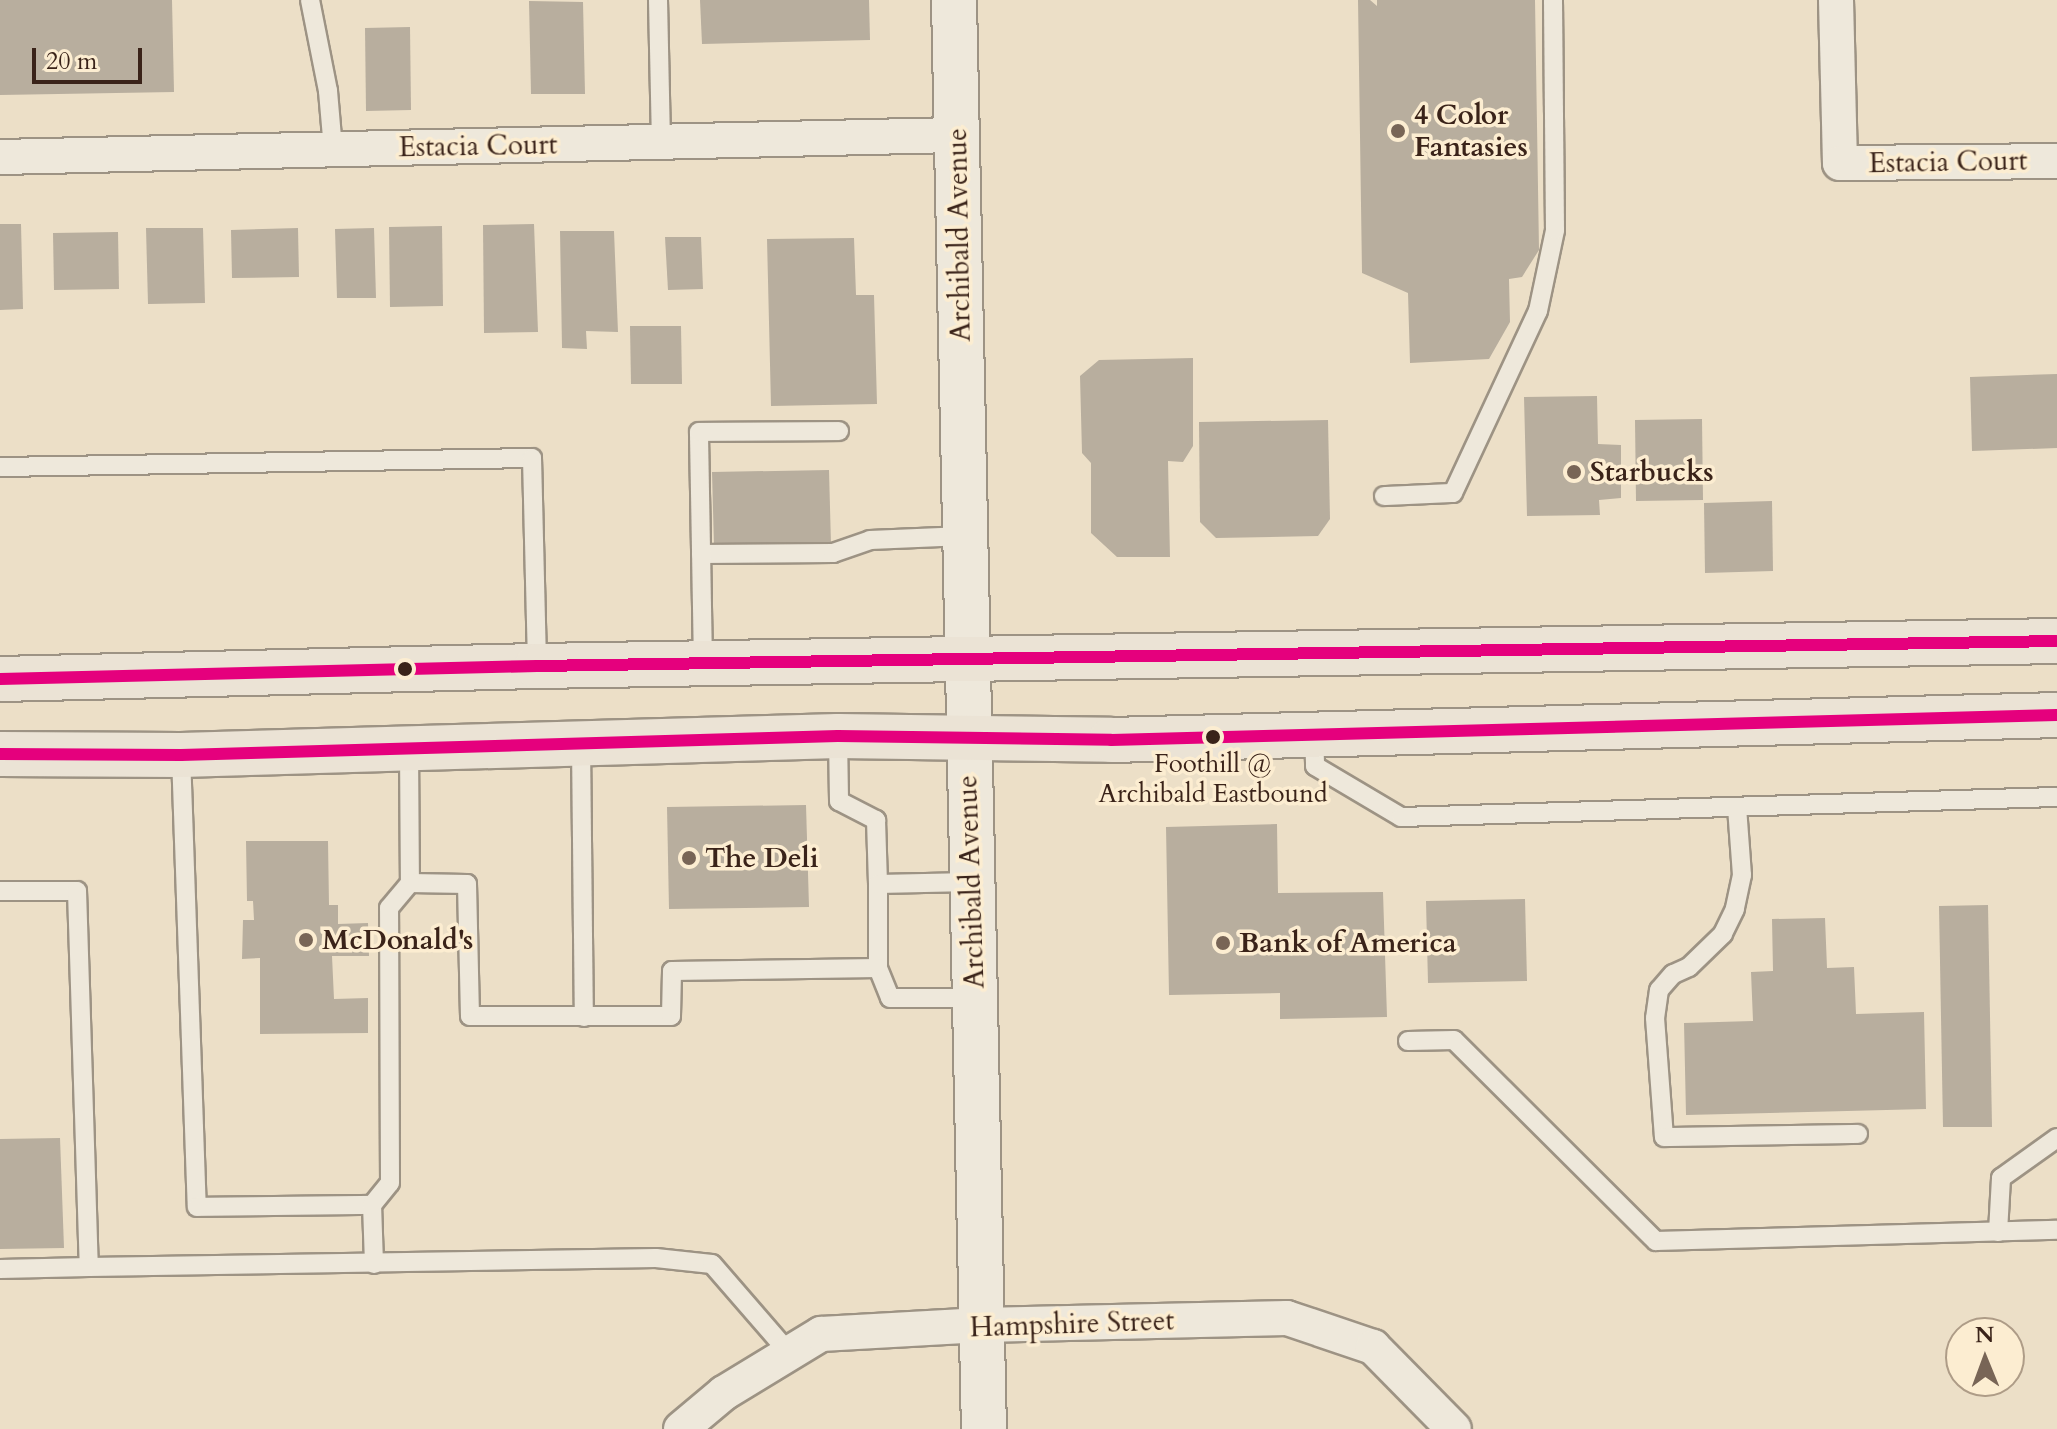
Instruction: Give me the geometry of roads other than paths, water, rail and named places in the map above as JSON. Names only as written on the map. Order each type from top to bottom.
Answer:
[{"type":"main road","name":"Archibald Avenue","points":[[954,0],[967,740],[984,1429]]},
{"type":"main road","points":[[0,679],[537,666],[2057,641]]},
{"type":"main road","points":[[0,754],[181,755],[581,741],[838,736],[1111,740],[2057,715]]},
{"type":"street","name":"Estacia Court","points":[[1836,0],[1840,163],[2057,161]]},
{"type":"street","name":"Estacia Court","points":[[0,157],[955,135]]},
{"type":"street","name":"Hampshire Street","points":[[681,1429],[724,1393],[821,1334],[982,1325],[1287,1318],[1373,1347],[1454,1429]]},
{"type":"lane","points":[[310,0],[328,91],[333,149]]},
{"type":"lane","points":[[658,0],[661,142]]},
{"type":"lane","points":[[1384,496],[1453,493],[1538,311],[1555,230],[1553,0]]},
{"type":"lane","points":[[703,664],[699,432],[839,431]]},
{"type":"lane","points":[[0,467],[532,458],[537,666]]},
{"type":"lane","points":[[701,554],[833,553],[870,540],[965,536]]},
{"type":"lane","points":[[1314,734],[1315,766],[1401,817],[2057,797]]},
{"type":"lane","points":[[838,736],[839,801],[876,820],[878,968],[890,998],[974,998]]},
{"type":"lane","points":[[581,741],[584,1017]]},
{"type":"lane","points":[[374,1264],[372,1205],[390,1183],[389,908],[410,883],[409,746]]},
{"type":"lane","points":[[181,755],[197,1207],[372,1205]]},
{"type":"lane","points":[[1737,807],[1742,875],[1735,909],[1723,934],[1689,967],[1673,974],[1659,990],[1655,1018],[1664,1137],[1858,1134]]},
{"type":"lane","points":[[878,884],[971,882]]},
{"type":"lane","points":[[410,883],[467,884],[470,1016],[671,1016],[672,971],[878,968]]},
{"type":"lane","points":[[0,891],[77,891],[89,1267]]},
{"type":"lane","points":[[1408,1041],[1454,1040],[1656,1241],[2057,1230]]},
{"type":"lane","points":[[1998,1232],[2001,1178],[2057,1138]]},
{"type":"lane","points":[[0,1269],[656,1258],[712,1264],[789,1353]]},
{"type":"place","name":"4 Color Fantasies","points":[[1398,131]]},
{"type":"place","name":"Starbucks","points":[[1574,472]]},
{"type":"place","name":"Foothill @ Archibald Eastbound","points":[[1213,737]]},
{"type":"place","name":"The Deli","points":[[689,858]]},
{"type":"place","name":"McDonald's","points":[[306,940]]},
{"type":"place","name":"Bank of America","points":[[1223,943]]}]
